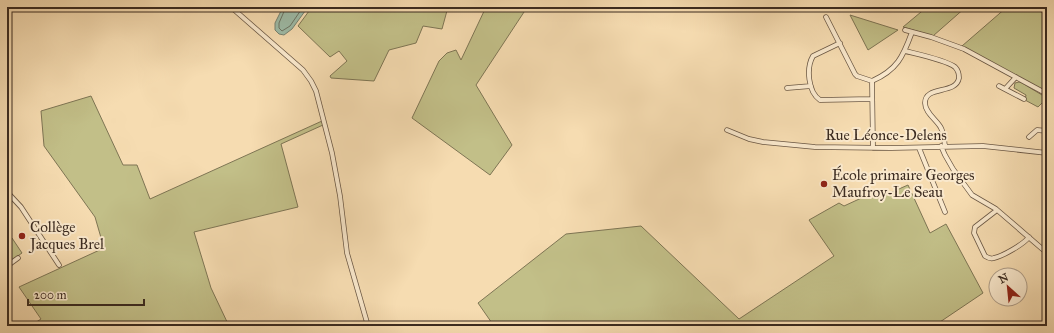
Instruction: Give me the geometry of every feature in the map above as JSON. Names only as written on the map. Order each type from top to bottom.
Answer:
[{"type":"street","points":[[231,7],[303,70],[316,91],[332,153],[340,196],[347,253],[368,326]]},
{"type":"street","points":[[826,17],[855,74],[872,81],[891,70],[899,62],[912,32]]},
{"type":"street","points":[[905,30],[964,49],[1047,94]]},
{"type":"street","points":[[840,43],[813,56],[811,60],[809,80],[817,98],[820,100],[872,99]]},
{"type":"street","points":[[905,51],[954,66],[958,70],[958,80],[953,87],[931,93],[925,102],[927,109],[941,127],[944,155],[972,195],[997,210],[1047,253]]},
{"type":"street","points":[[1005,89],[1016,77]]},
{"type":"street","points":[[872,81],[873,148]]},
{"type":"street","points":[[787,88],[811,86]]},
{"type":"street","points":[[999,86],[1024,99]]},
{"type":"street","name":"Rue Léonce-Delens","points":[[727,130],[749,140],[814,147],[919,148],[943,146],[983,146],[1047,153]]},
{"type":"street","points":[[1029,137],[1037,130],[1047,131]]},
{"type":"street","points":[[919,148],[945,212]]},
{"type":"street","points":[[7,192],[21,207],[59,265]]},
{"type":"street","points":[[997,210],[975,227],[974,233],[988,258],[994,258],[1017,247],[1029,237]]},
{"type":"street","points":[[7,266],[18,258]]},
{"type":"shaded area","points":[[312,7],[448,7],[442,29],[423,26],[416,43],[389,50],[374,81],[331,78],[330,76],[347,61],[339,51],[330,57],[298,26]]},
{"type":"shaded area","points":[[486,7],[524,7],[526,9],[476,85],[512,145],[490,175],[412,118],[439,61],[447,53],[456,50],[461,60]]},
{"type":"shaded area","points":[[927,7],[966,7],[933,36],[903,27]]},
{"type":"shaded area","points":[[1007,7],[1036,7],[1047,17],[1047,93],[962,46]]},
{"type":"shaded area","points":[[850,15],[898,30],[868,50]]},
{"type":"shaded area","points":[[1019,82],[1047,98],[1038,107],[1025,100],[1026,95],[1014,88],[1015,83]]},
{"type":"shaded area","points":[[91,96],[123,165],[137,165],[150,199],[322,121],[323,125],[281,144],[298,207],[194,232],[211,288],[229,326],[30,326],[41,319],[19,287],[104,248],[95,217],[44,146],[41,111]]},
{"type":"shaded area","points":[[908,185],[930,233],[946,224],[983,293],[934,326],[718,326],[714,321],[709,326],[494,326],[478,303],[566,234],[641,226],[739,319],[834,256],[809,220],[839,203],[844,206],[881,189],[885,195]]},
{"type":"shaded area","points":[[12,238],[22,253],[12,260],[7,252],[7,241]]},
{"type":"water","points":[[283,7],[308,7],[292,29],[284,35],[279,34],[275,30],[275,23]]},
{"type":"place","name":"École primaire Georges Maufroy-Le Seau","points":[[824,184]]},
{"type":"place","name":"Collège Jacques Brel","points":[[22,236]]}]
